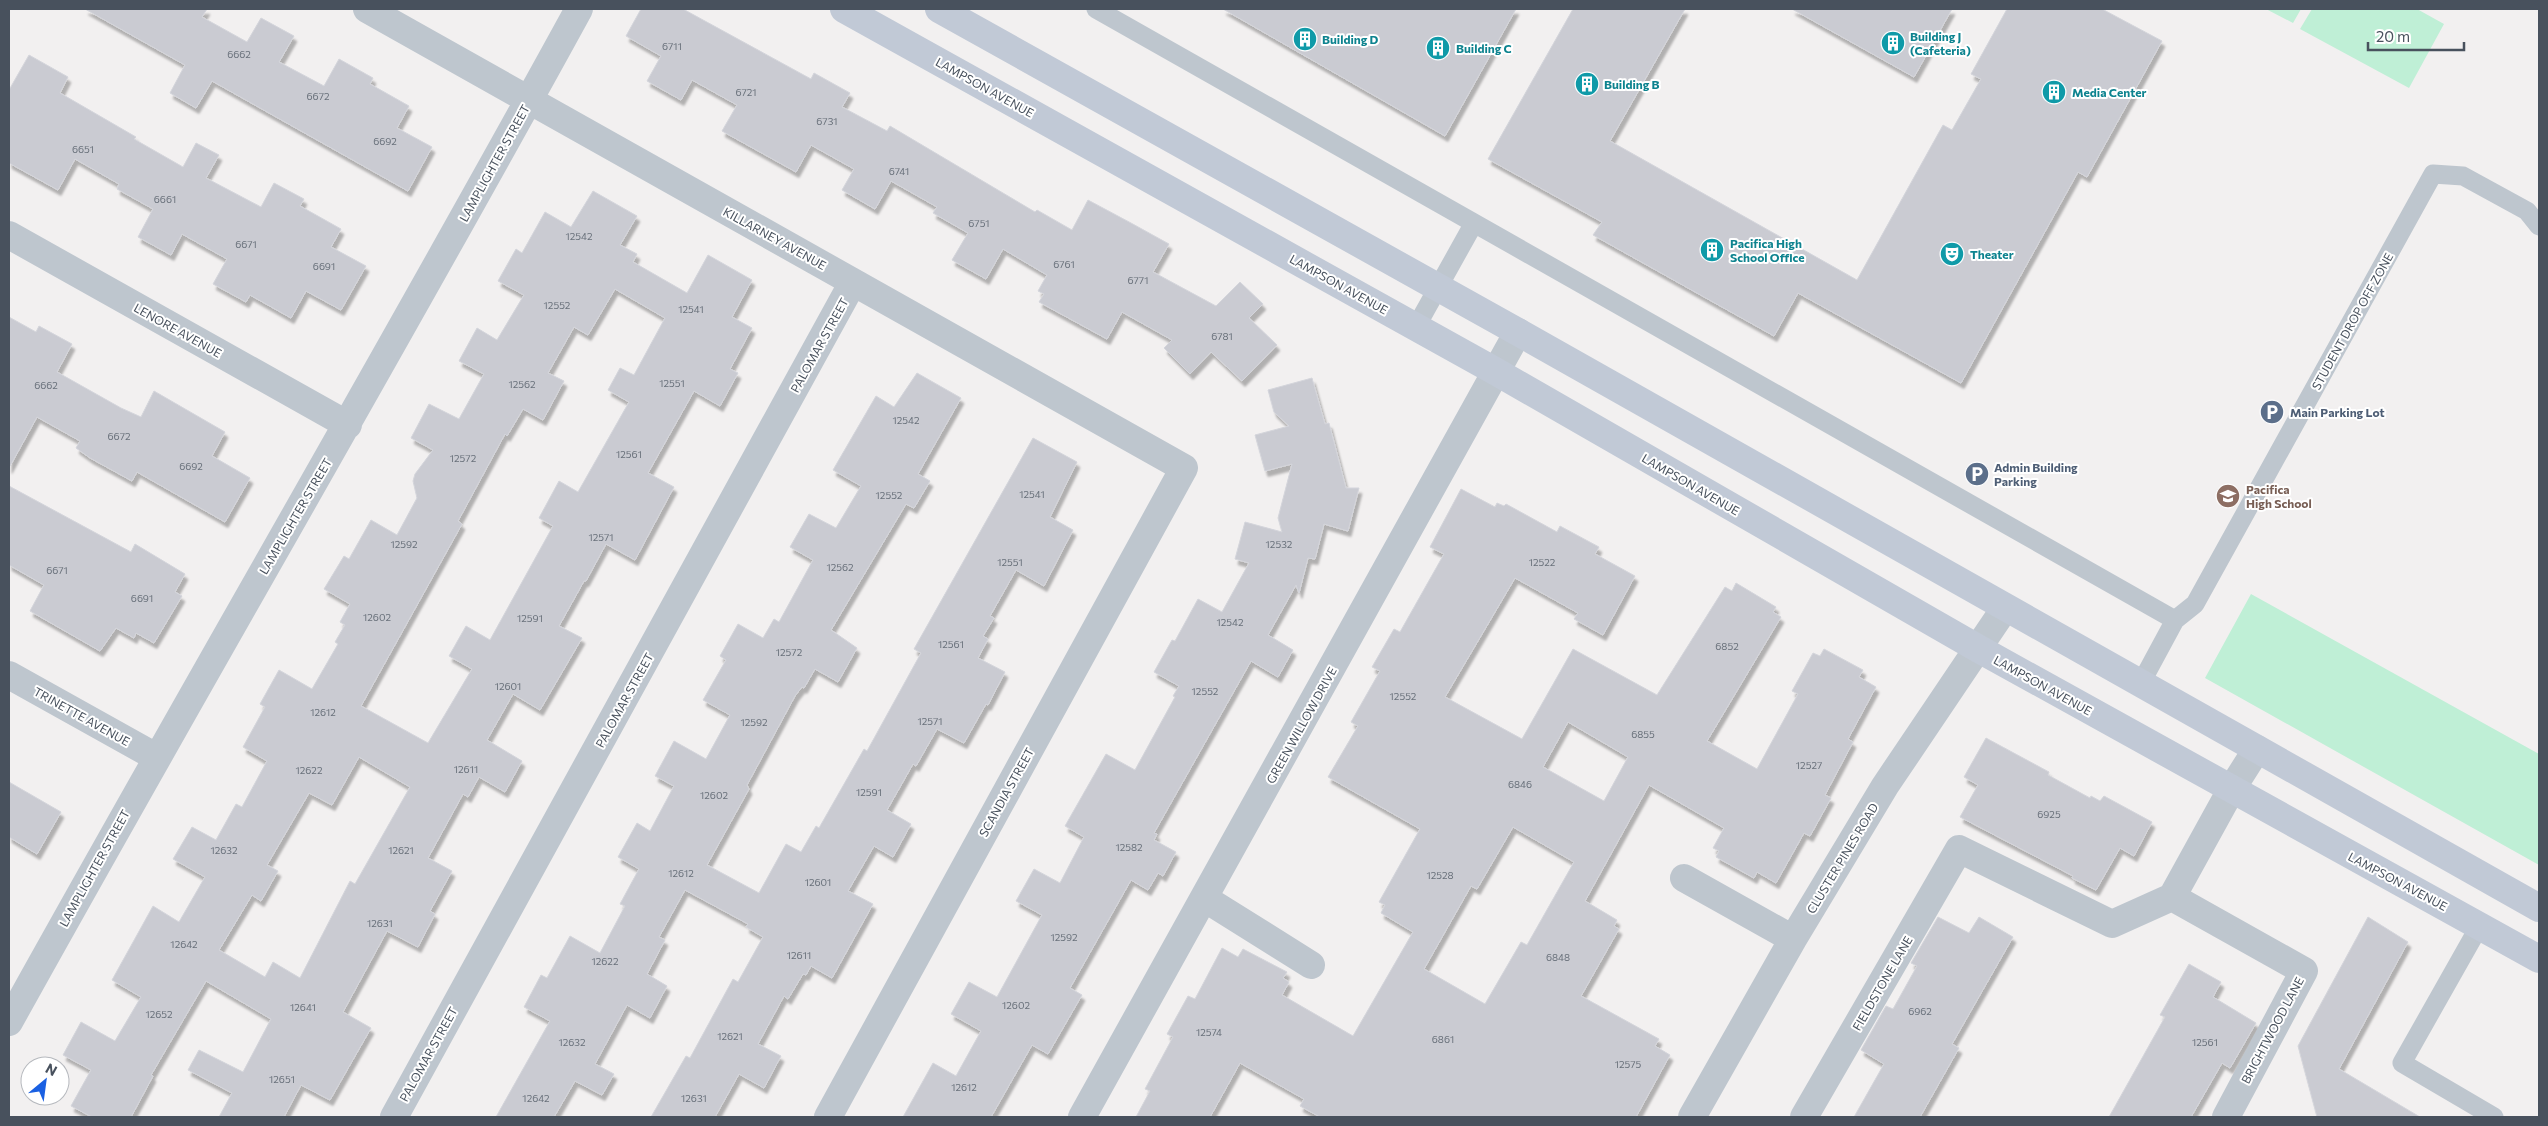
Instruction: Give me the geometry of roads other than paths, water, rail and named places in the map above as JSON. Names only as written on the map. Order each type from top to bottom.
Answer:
[{"type":"main road","name":"LAMPSON AVENUE","points":[[844,9],[1495,371],[1979,649],[2539,959]]},
{"type":"main road","points":[[939,9],[1438,287],[2539,908]]},
{"type":"street","name":"KILLARNEY AVENUE","points":[[367,9],[1184,468]]},
{"type":"street","name":"LAMPLIGHTER STREET","points":[[9,1022],[156,757],[348,425],[579,9]]},
{"type":"street","name":"LENORE AVENUE","points":[[9,235],[348,425]]},
{"type":"street","name":"PALOMAR STREET","points":[[394,1117],[853,282]]},
{"type":"street","name":"GREEN WILLOW DRIVE","points":[[1082,1117],[1518,332]]},
{"type":"street","name":"SCANDIA STREET","points":[[828,1117],[1184,468]]},
{"type":"street","name":"CLUSTER PINES ROAD","points":[[1692,1117],[1793,939],[1885,786],[2005,608]]},
{"type":"street","name":"TRINETTE AVENUE","points":[[9,674],[156,757]]},
{"type":"street","points":[[2172,897],[2231,790],[2257,749]]},
{"type":"street","name":"FIELDSTONE LANE","points":[[1804,1117],[1959,849],[2112,924],[2172,897]]},
{"type":"street","points":[[1684,878],[1793,939]]},
{"type":"street","name":"BRIGHTWOOD LANE","points":[[2172,897],[2304,971],[2226,1117]]},
{"type":"street","points":[[1204,898],[1311,965]]},
{"type":"lane","points":[[1096,9],[2175,620],[2141,683]]},
{"type":"lane","name":"STUDENT DROP OFF ZONE","points":[[2175,620],[2196,604],[2433,174],[2463,176],[2527,211],[2539,226]]},
{"type":"lane","points":[[1416,327],[1474,223]]},
{"type":"lane","points":[[2480,925],[2402,1063],[2494,1117]]},
{"type":"place","name":"Building D","points":[[1305,39]]},
{"type":"place","name":"Building J (Cafeteria)","points":[[1893,43]]},
{"type":"place","name":"Building C","points":[[1438,48]]},
{"type":"place","name":"Building B","points":[[1587,84]]},
{"type":"place","name":"Media Center","points":[[2054,92]]},
{"type":"place","name":"Pacifica High School Office","points":[[1712,250]]},
{"type":"place","name":"Theater","points":[[1952,254]]},
{"type":"place","name":"Main Parking Lot","points":[[2272,412]]},
{"type":"place","name":"Admin Building Parking","points":[[1977,474]]},
{"type":"place","name":"Pacifica High School","points":[[2228,496]]}]
